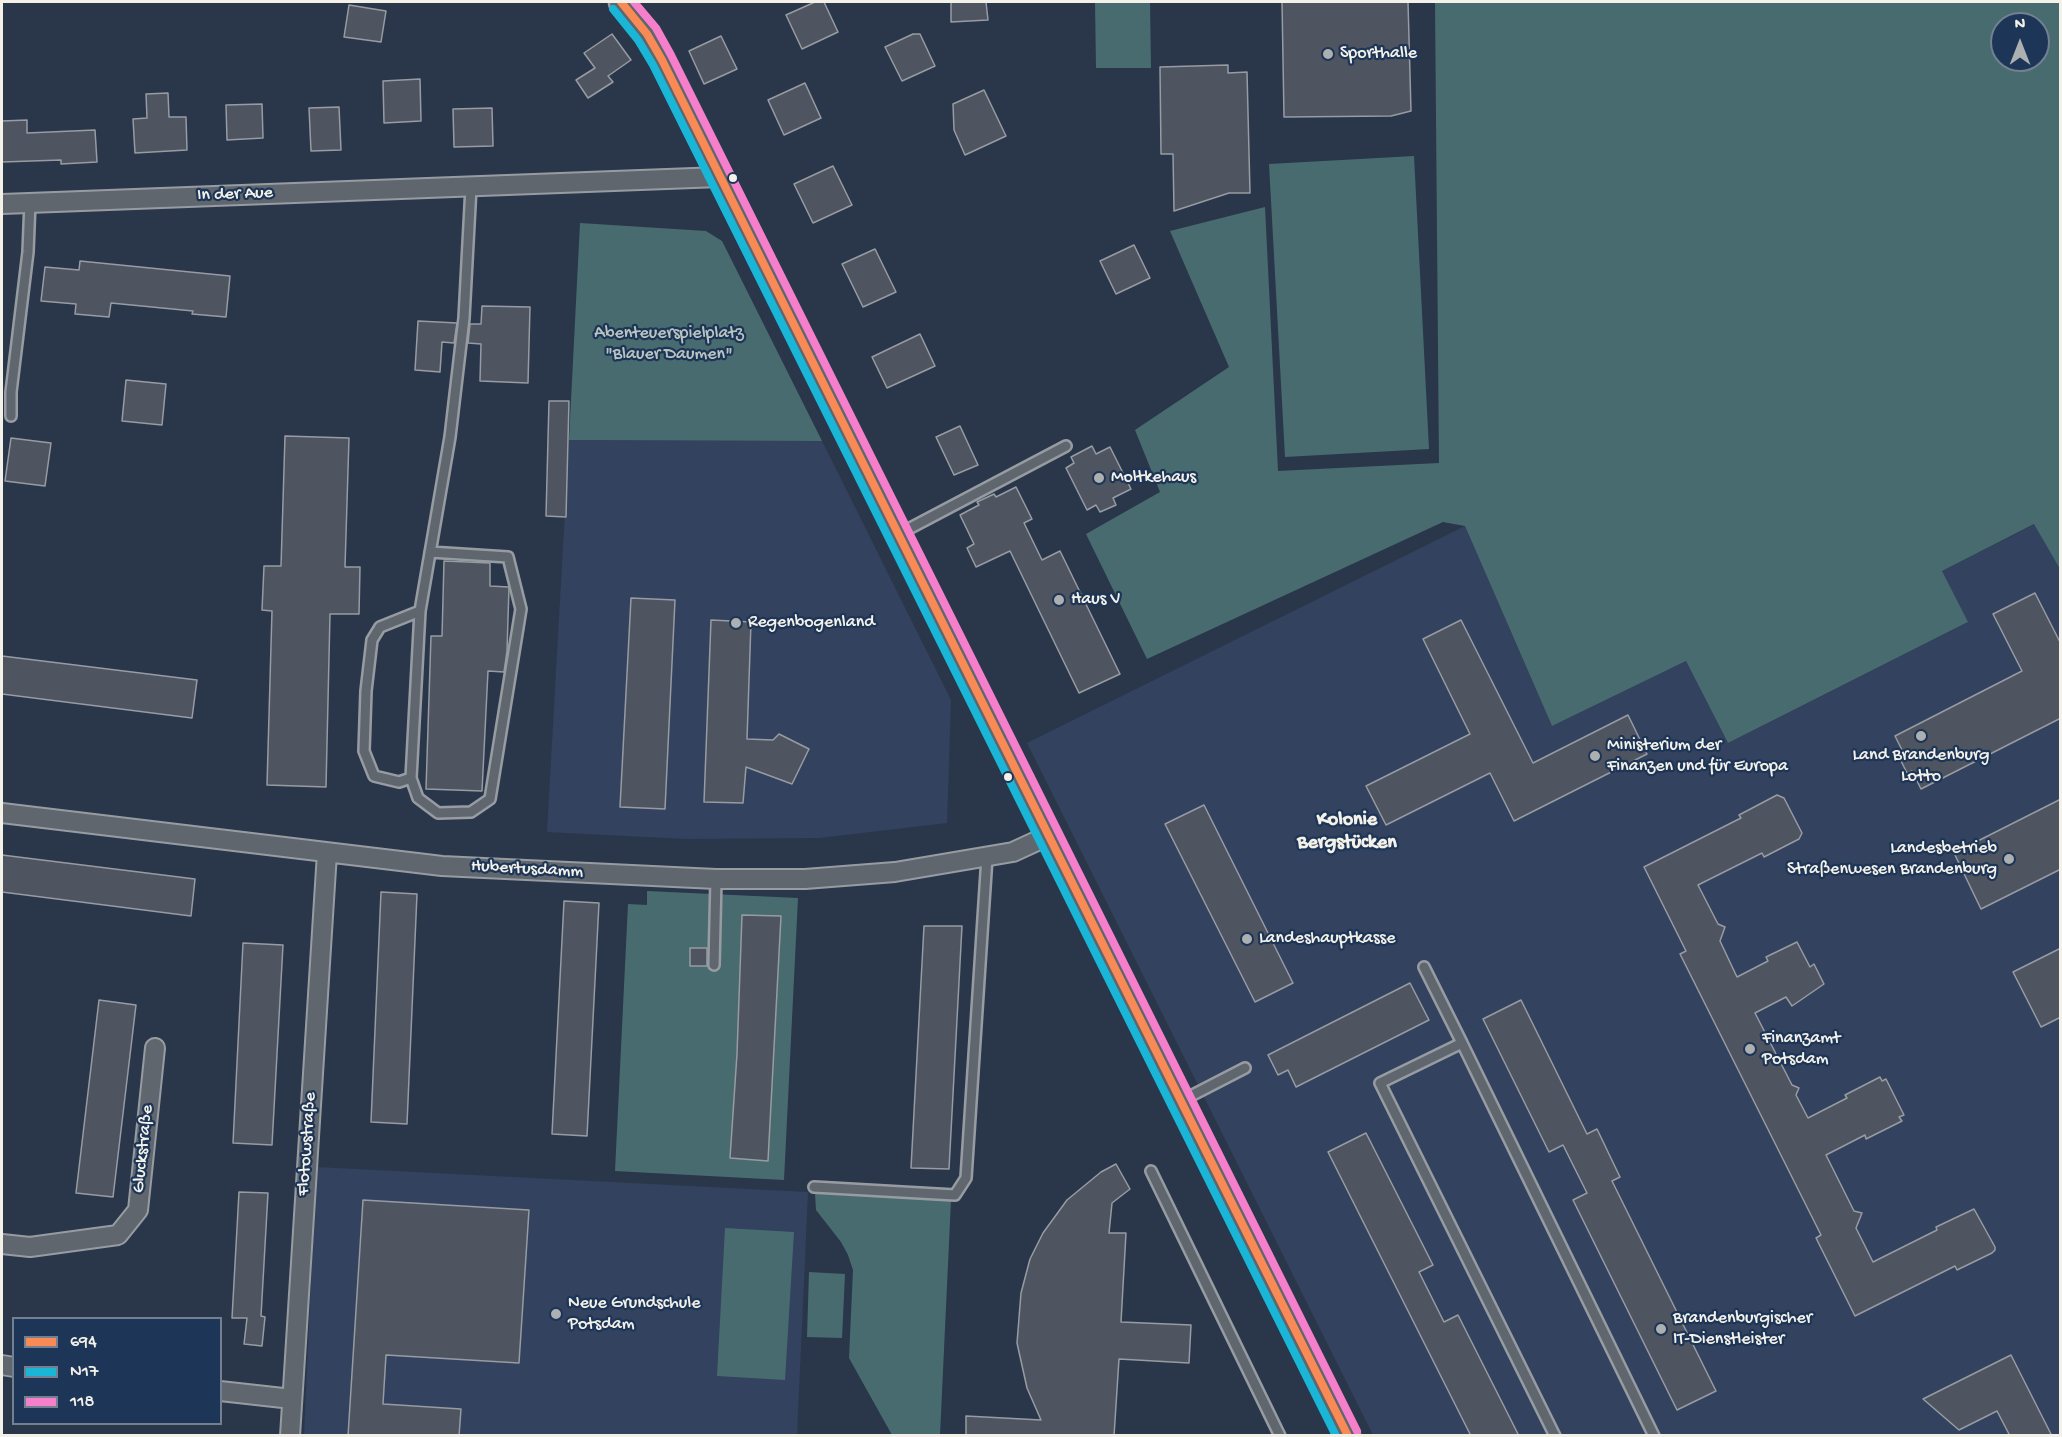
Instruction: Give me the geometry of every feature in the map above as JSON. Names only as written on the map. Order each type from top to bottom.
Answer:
[{"type":"street","points":[[621,2],[647,34],[662,60],[1348,1436]]},
{"type":"street","name":"In der Aue","points":[[2,204],[720,177]]},
{"type":"street","name":"Hubertusdamm","points":[[2,813],[327,854],[442,866],[716,879],[805,879],[895,872],[1013,852],[1050,835]]},
{"type":"street","name":"Flotowstraße","points":[[290,1436],[327,854]]},
{"type":"street","name":"Gluckstraße","points":[[2,1244],[30,1247],[118,1235],[138,1210],[155,1047]]},
{"type":"street","points":[[222,1391],[292,1399]]},
{"type":"lane","points":[[430,552],[508,557],[521,609],[490,799],[471,812],[438,813],[418,798],[411,778],[420,611],[430,552],[450,437],[464,318],[471,187]]},
{"type":"lane","points":[[11,416],[11,392],[28,252],[30,202]]},
{"type":"lane","points":[[899,534],[1066,446]]},
{"type":"lane","points":[[411,778],[399,782],[374,776],[364,752],[366,691],[372,640],[380,627],[420,611]]},
{"type":"lane","points":[[814,1187],[955,1195],[966,1178],[987,857]]},
{"type":"lane","points":[[714,965],[716,879]]},
{"type":"lane","points":[[1424,967],[1654,1436]]},
{"type":"lane","points":[[1462,1043],[1380,1083],[1555,1436]]},
{"type":"lane","points":[[1180,1101],[1245,1068]]},
{"type":"lane","points":[[1151,1171],[1280,1436]]},
{"type":"shaded area","name":"Regenbogenland","points":[[569,440],[822,441],[951,700],[947,823],[819,838],[686,839],[547,832]]},
{"type":"shaded area","points":[[2035,524],[2060,569],[2060,1435],[1373,1435],[1027,743],[1465,526],[1552,726],[1686,661],[1728,743],[1967,623],[1942,571]]},
{"type":"shaded area","name":"Neue Grundschule Potsdam","points":[[316,1167],[808,1192],[797,1435],[304,1436]]},
{"type":"green space","points":[[1095,2],[1150,2],[1151,68],[1096,68]]},
{"type":"green space","points":[[1435,2],[2060,2],[2060,569],[2034,524],[1942,571],[1968,622],[1728,743],[1686,661],[1552,726],[1465,526],[1443,522],[1147,659],[1086,534],[1160,492],[1135,430],[1229,367],[1170,231],[1265,207],[1278,471],[1439,463]]},
{"type":"green space","points":[[1414,156],[1429,449],[1285,457],[1269,164]]},
{"type":"green space","name":"Abenteuerspielplatz \"Blauer Daumen\"","points":[[580,223],[706,231],[722,241],[822,441],[569,440]]},
{"type":"green space","points":[[647,891],[798,898],[784,1180],[615,1171],[628,904],[647,905]]},
{"type":"green space","points":[[815,1193],[951,1200],[940,1435],[892,1435],[849,1358],[853,1270],[841,1242],[816,1210]]},
{"type":"green space","points":[[725,1228],[794,1232],[785,1380],[717,1376]]},
{"type":"green space","points":[[809,1272],[845,1274],[842,1338],[807,1337]]},
{"type":"building","points":[[815,2],[824,2],[838,32],[802,49],[786,15]]},
{"type":"building","points":[[951,2],[986,2],[988,20],[951,22]]},
{"type":"building","name":"Sporthalle","points":[[1282,2],[1408,2],[1411,111],[1391,116],[1284,117]]},
{"type":"building","points":[[349,5],[386,11],[381,42],[344,37]]},
{"type":"building","points":[[612,34],[631,60],[608,76],[613,82],[588,98],[576,80],[595,68],[584,53]]},
{"type":"building","points":[[913,34],[920,34],[935,66],[902,81],[885,47]]},
{"type":"building","points":[[721,36],[737,69],[704,84],[689,51]]},
{"type":"building","points":[[1228,65],[1228,73],[1247,72],[1250,193],[1229,193],[1174,211],[1173,154],[1161,154],[1160,67]]},
{"type":"building","points":[[420,79],[421,121],[384,123],[383,81]]},
{"type":"building","points":[[805,83],[821,118],[784,135],[768,100]]},
{"type":"building","points":[[984,90],[1006,136],[965,155],[954,130],[953,104]]},
{"type":"building","points":[[168,93],[169,117],[186,117],[187,150],[135,153],[133,119],[147,118],[146,94]]},
{"type":"building","points":[[262,104],[263,138],[227,140],[226,105]]},
{"type":"building","points":[[339,107],[341,150],[311,151],[309,108]]},
{"type":"building","points":[[492,108],[493,146],[454,147],[453,109]]},
{"type":"building","points":[[27,120],[27,133],[95,130],[97,162],[61,164],[61,160],[2,162],[2,121]]},
{"type":"building","points":[[833,166],[852,205],[813,223],[794,184]]},
{"type":"building","points":[[1134,245],[1150,278],[1116,294],[1100,261]]},
{"type":"building","points":[[875,249],[896,292],[863,307],[842,264]]},
{"type":"building","points":[[80,261],[230,276],[226,317],[192,314],[193,311],[111,303],[109,317],[75,314],[76,304],[41,301],[45,267],[79,270]]},
{"type":"building","points":[[482,306],[530,307],[528,383],[480,381],[481,344],[468,343],[470,324],[481,324]]},
{"type":"building","points":[[418,321],[457,323],[454,343],[442,342],[440,372],[415,370]]},
{"type":"building","points":[[920,334],[935,366],[887,388],[872,357]]},
{"type":"building","points":[[126,380],[166,384],[162,425],[122,421]]},
{"type":"building","points":[[549,401],[569,401],[566,517],[546,516]]},
{"type":"building","points":[[960,426],[978,465],[954,475],[936,437]]},
{"type":"building","points":[[285,436],[349,438],[345,567],[360,567],[359,614],[330,614],[326,787],[267,785],[272,611],[262,610],[264,566],[281,566]]},
{"type":"building","points":[[11,438],[51,443],[45,486],[5,481]]},
{"type":"building","name":"Moltkehaus","points":[[1092,446],[1096,454],[1110,447],[1131,489],[1113,498],[1116,505],[1100,512],[1096,505],[1087,510],[1066,468],[1074,463],[1071,457]]},
{"type":"building","name":"Haus V","points":[[1016,487],[1032,519],[1024,523],[1042,560],[1060,551],[1120,674],[1079,693],[1010,551],[976,567],[967,548],[974,544],[960,515],[979,505],[977,502],[994,494],[996,497]]},
{"type":"building","points":[[444,561],[490,563],[490,586],[509,587],[504,672],[488,671],[482,791],[426,789],[431,636],[442,636]]},
{"type":"building","points":[[2035,593],[2061,644],[2061,718],[1921,789],[1912,771],[1907,773],[1899,757],[1904,754],[1895,736],[2022,671],[1993,614]]},
{"type":"building","points":[[631,598],[675,600],[665,809],[620,807]]},
{"type":"building","points":[[711,620],[751,622],[747,739],[773,740],[779,734],[809,749],[792,784],[746,767],[743,803],[704,802]]},
{"type":"building","points":[[1461,620],[1533,763],[1628,715],[1647,754],[1514,821],[1490,773],[1386,825],[1366,786],[1470,734],[1423,639]]},
{"type":"building","points":[[2,656],[197,680],[192,718],[2,694]]},
{"type":"building","name":"Finanzamt Potsdam","points":[[1777,795],[1784,798],[1802,833],[1799,839],[1764,857],[1762,853],[1698,885],[1718,924],[1725,927],[1720,941],[1737,977],[1768,961],[1766,957],[1797,942],[1810,967],[1814,964],[1824,984],[1792,1006],[1786,997],[1755,1013],[1792,1085],[1799,1088],[1796,1095],[1808,1118],[1847,1098],[1845,1095],[1880,1077],[1882,1081],[1886,1079],[1904,1115],[1899,1117],[1902,1121],[1866,1139],[1865,1135],[1826,1155],[1854,1211],[1862,1213],[1856,1228],[1873,1262],[1974,1209],[1995,1247],[1992,1253],[1957,1270],[1955,1266],[1855,1316],[1816,1238],[1821,1235],[1680,954],[1686,951],[1644,867],[1741,818],[1739,815]]},
{"type":"building","points":[[2061,799],[2061,869],[1981,909],[1954,853]]},
{"type":"building","name":"Landeshauptkasse","points":[[1204,805],[1293,983],[1255,1002],[1165,824]]},
{"type":"building","points":[[2,855],[195,879],[191,916],[2,892]]},
{"type":"building","points":[[381,892],[417,894],[407,1124],[371,1122]]},
{"type":"building","points":[[564,901],[599,903],[587,1136],[552,1134]]},
{"type":"building","points":[[742,915],[781,916],[768,1161],[730,1158],[737,1054]]},
{"type":"building","points":[[924,926],[962,926],[949,1169],[911,1168]]},
{"type":"building","points":[[243,943],[283,945],[272,1145],[233,1143]]},
{"type":"building","points":[[690,948],[707,948],[707,966],[690,966]]},
{"type":"building","points":[[2061,948],[2061,1017],[2041,1027],[2013,972]]},
{"type":"building","points":[[1410,983],[1429,1020],[1296,1087],[1288,1070],[1278,1075],[1268,1055]]},
{"type":"building","points":[[99,1000],[136,1005],[113,1197],[76,1193]]},
{"type":"building","points":[[1521,1000],[1587,1134],[1597,1129],[1620,1177],[1612,1181],[1716,1391],[1677,1410],[1573,1200],[1587,1193],[1563,1145],[1549,1152],[1483,1019]]},
{"type":"building","points":[[1366,1133],[1433,1265],[1419,1272],[1444,1322],[1458,1315],[1519,1436],[1471,1436],[1328,1152]]},
{"type":"building","points":[[1116,1164],[1130,1189],[1112,1203],[1109,1233],[1126,1233],[1121,1322],[1191,1325],[1189,1363],[1119,1359],[1114,1436],[966,1436],[966,1416],[1041,1420],[1027,1388],[1017,1343],[1021,1293],[1030,1259],[1043,1233],[1067,1200],[1101,1172]]},
{"type":"building","points":[[239,1192],[268,1193],[261,1316],[265,1317],[262,1346],[244,1344],[247,1318],[232,1318]]},
{"type":"building","points":[[363,1200],[529,1210],[519,1363],[386,1355],[383,1404],[461,1409],[459,1436],[348,1436]]},
{"type":"building","points":[[2011,1355],[2052,1436],[2010,1436],[1997,1411],[1959,1430],[1923,1399]]},
{"type":"transit line","name":"694","points":[[621,2],[647,34],[662,60],[1348,1436]]},
{"type":"transit line","name":"118","points":[[634,2],[656,28],[671,55],[1357,1431]]},
{"type":"transit line","name":"N17","points":[[613,9],[638,40],[653,65],[1336,1436]]},
{"type":"place","name":"Sporthalle","points":[[1328,54]]},
{"type":"place","name":"Moltkehaus","points":[[1099,478]]},
{"type":"place","name":"Haus V","points":[[1059,600]]},
{"type":"place","name":"Regenbogenland","points":[[736,623]]},
{"type":"place","name":"Land Brandenburg Lotto","points":[[1921,736]]},
{"type":"place","name":"Ministerium der Finanzen und für Europa","points":[[1595,756]]},
{"type":"place","name":"Landesbetrieb Straßenwesen Brandenburg","points":[[2009,859]]},
{"type":"place","name":"Landeshauptkasse","points":[[1247,939]]},
{"type":"place","name":"Finanzamt Potsdam","points":[[1750,1049]]},
{"type":"place","name":"Neue Grundschule Potsdam","points":[[556,1314]]},
{"type":"place","name":"Brandenburgischer IT-Dienstleister","points":[[1661,1329]]},
{"type":"district","name":"Kolonie Bergstücken","points":[[1347,832]]}]
